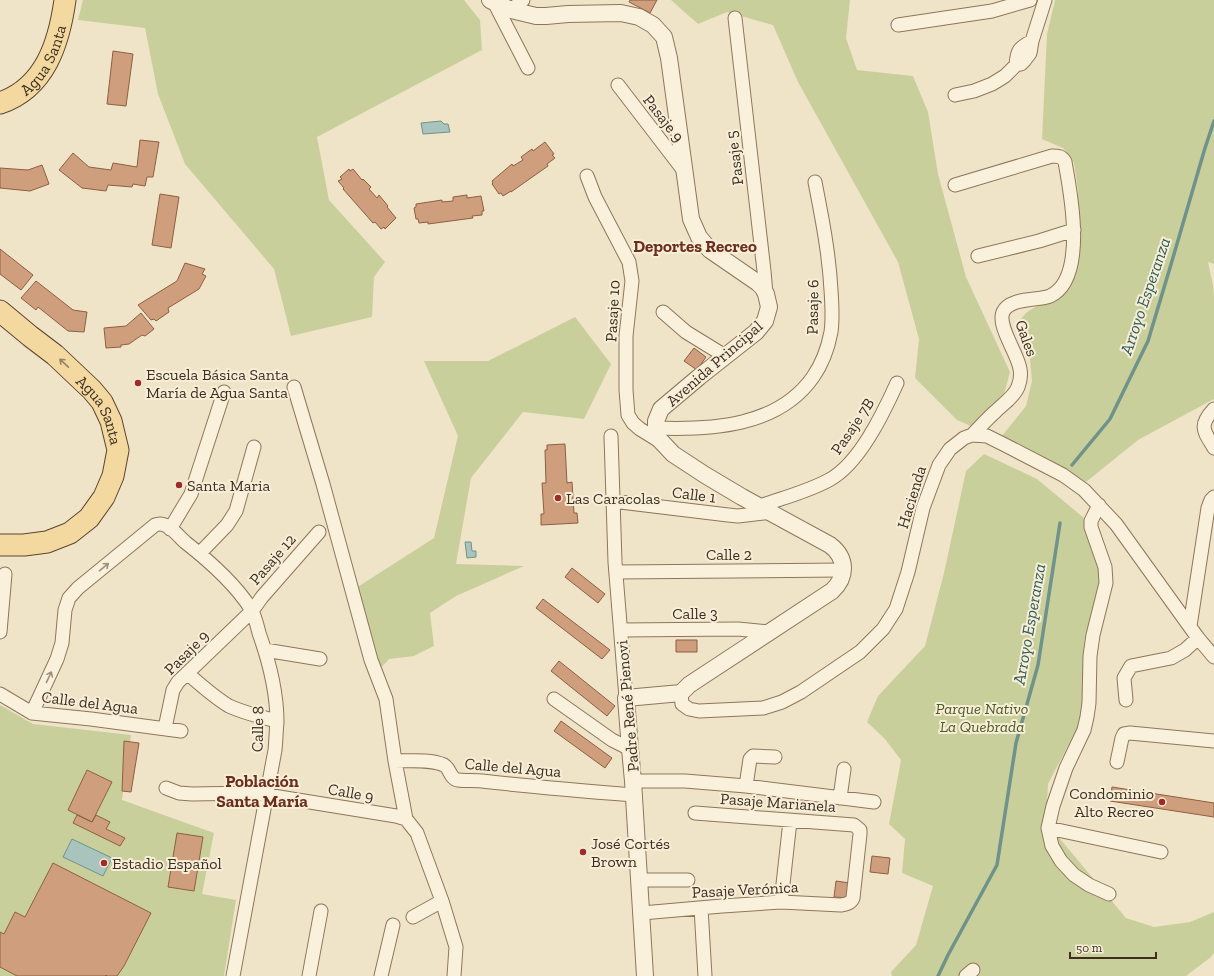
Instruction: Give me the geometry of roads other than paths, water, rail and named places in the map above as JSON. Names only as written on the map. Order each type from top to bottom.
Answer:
[{"type":"main road","name":"Agua Santa","points":[[0,103],[10,100],[25,90],[42,71],[52,54],[62,19],[65,0]]},
{"type":"main road","name":"Agua Santa","points":[[0,311],[55,355],[92,390],[102,402],[111,421],[118,450],[113,476],[104,497],[89,518],[70,533],[47,542],[24,546],[0,545]]},
{"type":"main road","name":"Agua Santa","points":[[0,330],[20,347],[46,365],[82,398],[98,425],[104,453],[102,473],[94,490],[81,509],[65,523],[46,531],[24,534],[0,531]]},
{"type":"street","points":[[898,25],[992,11],[1030,0]]},
{"type":"street","points":[[955,95],[974,91],[992,84],[1005,76],[1016,65],[1021,64],[1030,53],[1032,41],[1045,0]]},
{"type":"street","points":[[492,1],[517,5],[523,14],[546,16],[621,13],[639,17],[656,28],[664,37],[669,58],[691,219],[704,245],[716,255],[758,282],[766,294]]},
{"type":"street","points":[[492,1],[528,68]]},
{"type":"street","name":"Pasaje 5","points":[[735,18],[766,294]]},
{"type":"street","name":"Pasaje 9","points":[[618,85],[684,171]]},
{"type":"street","name":"Gales","points":[[954,185],[1052,156],[1058,156],[1063,158],[1066,166],[1074,230],[1073,256],[1068,275],[1060,289],[1049,296],[1019,302],[1008,306],[1003,312],[1002,319],[1006,333],[1020,368],[1018,387],[1010,399],[995,411],[972,435]]},
{"type":"street","name":"Pasaje 10","points":[[587,176],[595,197],[629,262],[632,281],[626,336],[626,390],[628,415],[633,423],[640,429],[661,442]]},
{"type":"street","name":"Pasaje 6","points":[[656,428],[685,429],[726,425],[756,419],[780,408],[791,400],[805,387],[817,370],[825,353],[831,334],[832,307],[829,262],[815,182]]},
{"type":"street","points":[[978,256],[1039,241],[1074,230]]},
{"type":"street","name":"Avenida Principal","points":[[656,428],[658,415],[666,405],[761,327],[768,314],[769,308],[766,294]]},
{"type":"street","points":[[663,312],[686,332],[725,356]]},
{"type":"street","name":"Pasaje 7B","points":[[766,509],[830,480],[848,466],[863,446],[877,423],[897,383]]},
{"type":"street","points":[[294,387],[323,484],[371,660],[386,698],[395,761],[406,819],[417,833],[442,901],[456,947],[454,976]]},
{"type":"street","points":[[32,713],[57,659],[62,643],[65,610],[69,598],[78,588],[149,530],[165,526],[190,494],[224,392]]},
{"type":"street","points":[[1214,409],[1207,416],[1204,422],[1204,431],[1214,448]]},
{"type":"street","points":[[626,698],[681,693],[689,685],[832,591],[840,582],[843,570],[840,556],[834,548],[711,478],[673,454],[658,438],[656,428]]},
{"type":"street","points":[[972,435],[986,436],[1064,475],[1084,490],[1116,524],[1198,638],[1214,657]]},
{"type":"street","name":"Hacienda","points":[[681,693],[682,704],[689,709],[699,711],[763,708],[782,702],[801,692],[860,652],[883,629],[896,609],[908,572],[923,508],[939,465],[950,449],[972,435]]},
{"type":"street","name":"Padre René Pienovi","points":[[611,436],[612,501],[616,572],[646,976]]},
{"type":"street","points":[[200,553],[227,525],[236,511],[254,447]]},
{"type":"street","points":[[1190,626],[1208,508],[1214,497]]},
{"type":"street","name":"Calle 1","points":[[612,501],[738,516],[766,509]]},
{"type":"street","points":[[1099,505],[1091,521],[1091,527],[1105,567],[1106,583],[1093,635],[1090,656],[1089,703],[1087,717],[1084,730],[1066,768],[1053,806],[1048,828],[1052,846],[1061,861],[1074,875],[1089,885],[1109,894]]},
{"type":"street","name":"Calle 8","points":[[165,526],[200,553],[240,594],[252,611],[265,650],[274,689],[277,721],[275,750],[233,976]]},
{"type":"street","name":"Pasaje 12","points":[[252,611],[262,597],[319,532]]},
{"type":"street","name":"Calle 2","points":[[616,572],[843,570]]},
{"type":"street","points":[[0,632],[5,574]]},
{"type":"street","name":"Pasaje 9","points":[[165,728],[173,690],[178,682],[252,611]]},
{"type":"street","name":"Calle 3","points":[[621,630],[738,630],[769,632]]},
{"type":"street","points":[[1126,700],[1124,678],[1131,666],[1171,658],[1185,650],[1198,638]]},
{"type":"street","points":[[265,650],[320,659]]},
{"type":"street","points":[[187,673],[216,697],[230,706],[277,721]]},
{"type":"street","name":"Calle del Agua","points":[[0,694],[32,713],[181,731]]},
{"type":"street","points":[[554,699],[612,740],[630,749]]},
{"type":"street","points":[[1117,762],[1124,734],[1130,733],[1214,741]]},
{"type":"street","points":[[746,786],[750,759],[753,756],[775,757]]},
{"type":"street","name":"Calle del Agua","points":[[395,761],[433,762],[441,764],[446,766],[452,776],[458,780],[534,787],[633,788],[685,782],[746,786],[874,802]]},
{"type":"street","points":[[840,798],[844,769]]},
{"type":"street","points":[[166,788],[179,793],[192,794],[267,795]]},
{"type":"street","name":"Calle 9","points":[[267,795],[396,816],[406,819]]},
{"type":"street","name":"Pasaje Marianela","points":[[695,813],[790,821],[850,824],[858,827],[860,834],[853,898],[849,903]]},
{"type":"street","points":[[782,902],[790,821]]},
{"type":"street","points":[[1048,828],[1161,852]]},
{"type":"street","points":[[640,880],[688,880]]},
{"type":"street","points":[[414,917],[442,901]]},
{"type":"street","name":"Pasaje Verónica","points":[[642,913],[782,902],[841,905],[849,903]]},
{"type":"street","points":[[701,908],[705,976]]},
{"type":"street","points":[[310,976],[321,911]]},
{"type":"street","points":[[381,976],[393,925]]},
{"type":"water","points":[[441,121],[444,124],[448,124],[450,132],[423,134],[421,123]]},
{"type":"water","points":[[465,542],[471,542],[472,551],[476,551],[476,557],[467,558]]},
{"type":"water","points":[[72,839],[112,858],[103,876],[63,857]]},
{"type":"waterway","name":"Arroyo Esperanza","points":[[1072,465],[1110,419],[1148,341],[1214,121]]},
{"type":"waterway","name":"Arroyo Esperanza","points":[[938,976],[997,865],[1016,743],[1038,665],[1060,523]]},
{"type":"place","name":"Escuela Básica Santa María de Agua Santa","points":[[138,383]]},
{"type":"place","name":"Santa Maria","points":[[179,485]]},
{"type":"place","name":"Las Caracolas","points":[[558,498]]},
{"type":"place","name":"Condominio Alto Recreo","points":[[1162,802]]},
{"type":"place","name":"José Cortés Brown","points":[[583,852]]},
{"type":"place","name":"Estadio Español","points":[[104,863]]},
{"type":"district","name":"Deportes Recreo","points":[[695,246]]},
{"type":"district","name":"Población Santa María","points":[[262,791]]},
{"type":"park label","name":"Parque Nativo La Quebrada","points":[[982,717]]}]
